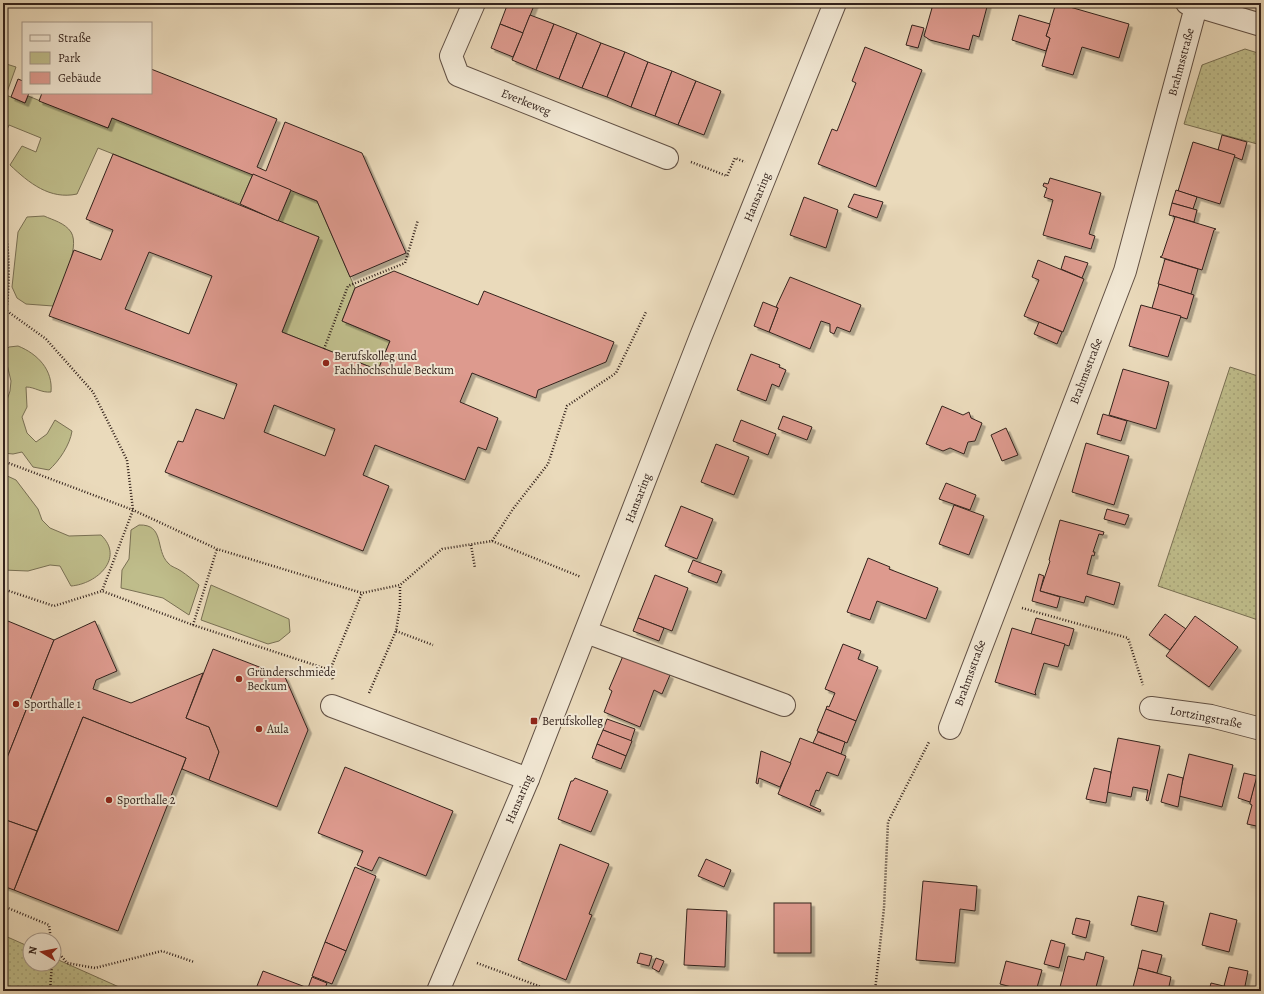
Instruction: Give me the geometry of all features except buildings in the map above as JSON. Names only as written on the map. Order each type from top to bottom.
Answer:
[{"type":"street","name":"Everkeweg","points":[[474,3],[451,56],[458,75],[667,158]]},
{"type":"street","name":"Hansaring","points":[[438,991],[528,779],[835,3]]},
{"type":"street","points":[[1193,4],[1261,25]]},
{"type":"street","name":"Brahmsstraße","points":[[950,728],[997,601],[1125,271],[1193,4]]},
{"type":"street","points":[[586,632],[784,705]]},
{"type":"street","points":[[332,706],[528,779]]},
{"type":"street","name":"Lortzingstraße","points":[[1151,708],[1211,716],[1261,728]]},
{"type":"path","points":[[667,158],[679,158],[727,176],[735,158],[768,171]]},
{"type":"path","points":[[3,217],[7,237],[7,311],[3,333]]},
{"type":"path","points":[[324,349],[348,286],[405,263],[418,220]]},
{"type":"path","points":[[7,311],[46,339],[93,392],[127,460],[133,510],[102,591]]},
{"type":"path","points":[[492,541],[513,509],[548,464],[567,406],[616,374],[646,312]]},
{"type":"path","points":[[3,461],[133,510],[217,550],[362,592],[400,585],[442,549],[492,541],[603,587]]},
{"type":"path","points":[[470,545],[475,568]]},
{"type":"path","points":[[193,625],[217,550]]},
{"type":"path","points":[[358,716],[396,631],[400,607],[400,585]]},
{"type":"path","points":[[3,589],[54,606],[102,591],[193,625],[330,670]]},
{"type":"path","points":[[332,706],[334,687],[330,670],[362,592]]},
{"type":"path","points":[[997,601],[1128,638],[1151,708]]},
{"type":"path","points":[[396,631],[433,645]]},
{"type":"path","points":[[875,991],[884,908],[888,822],[928,742],[950,728]]},
{"type":"path","points":[[3,906],[49,925],[50,932]]},
{"type":"path","points":[[62,957],[67,963],[95,968],[162,951],[194,962]]},
{"type":"path","points":[[454,954],[552,991]]},
{"type":"path","points":[[50,991],[51,972]]},
{"type":"green space","points":[[1245,49],[1261,54],[1261,145],[1184,124],[1202,65]]},
{"type":"green space","points":[[3,63],[16,67],[6,95],[25,103],[28,96],[108,128],[112,118],[253,174],[240,204],[98,148],[77,194],[58,195],[32,184],[10,165],[22,146],[36,152],[41,138],[9,125],[3,139]]},
{"type":"green space","points":[[291,190],[317,201],[355,288],[342,321],[390,341],[378,370],[282,332],[319,237],[278,221]]},
{"type":"green space","points":[[44,216],[66,226],[71,232],[73,239],[73,248],[68,269],[53,306],[26,304],[17,298],[12,287],[18,232],[27,217]]},
{"type":"green space","points":[[18,346],[32,353],[38,358],[47,370],[51,384],[51,392],[44,392],[26,387],[27,407],[22,417],[27,433],[36,442],[47,434],[55,420],[72,431],[64,452],[49,470],[33,467],[22,452],[13,454],[3,453],[3,412],[10,391],[11,381],[4,352],[9,347]]},
{"type":"green space","points":[[1230,367],[1261,377],[1261,621],[1158,586]]},
{"type":"green space","points":[[3,474],[16,480],[38,509],[42,520],[50,528],[69,536],[101,535],[108,544],[110,552],[109,561],[105,568],[90,580],[71,586],[60,566],[50,565],[28,571],[3,570]]},
{"type":"green space","points":[[139,525],[147,526],[153,529],[156,533],[164,558],[168,563],[199,585],[189,615],[163,598],[121,588],[122,570],[129,559],[131,530]]},
{"type":"green space","points":[[211,585],[289,619],[290,632],[279,641],[268,644],[201,620]]},
{"type":"green space","points":[[3,935],[22,943],[22,972],[62,972],[62,962],[128,991],[3,991]]},
{"type":"place","name":"Berufskolleg und Fachhochschule Beckum","points":[[326,363]]},
{"type":"place","name":"Gründerschmiede Beckum","points":[[239,679]]},
{"type":"place","name":"Sporthalle 1","points":[[16,704]]},
{"type":"place","name":"Berufskolleg","points":[[534,721]]},
{"type":"place","name":"Aula","points":[[259,729]]},
{"type":"place","name":"Sporthalle 2","points":[[109,800]]}]
